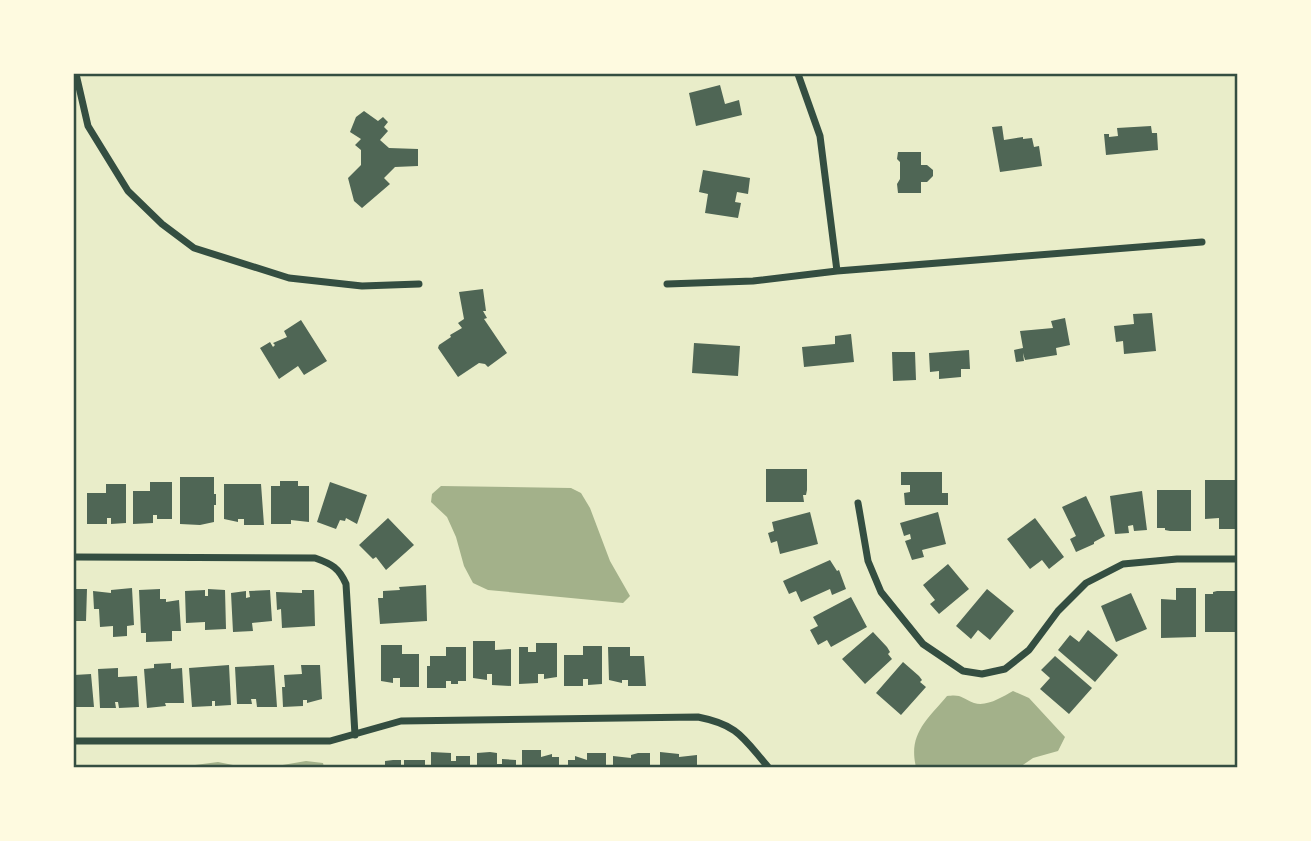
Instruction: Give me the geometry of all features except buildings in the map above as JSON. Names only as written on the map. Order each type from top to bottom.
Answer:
[{"type":"street","points":[[76,74],[88,126],[128,191],[162,224],[194,248],[289,278],[362,285],[419,284]]},
{"type":"street","points":[[798,74],[820,136],[837,271]]},
{"type":"street","points":[[667,284],[753,281],[837,271],[1202,242]]},
{"type":"street","points":[[858,503],[868,561],[881,592],[923,644],[963,671],[972,673],[1004,670],[1029,650],[1058,611],[1086,583],[1123,564],[1177,559],[1237,559]]},
{"type":"street","points":[[74,557],[316,558],[333,564],[341,572],[346,584],[355,735]]},
{"type":"street","points":[[74,741],[330,740],[401,721],[698,717],[720,721],[737,731],[769,768]]},
{"type":"shaded area","points":[[441,486],[571,488],[581,493],[590,508],[610,561],[630,596],[623,603],[488,590],[473,583],[464,566],[447,517],[431,502],[432,494]]},
{"type":"shaded area","points":[[1013,691],[1029,698],[1065,737],[1058,751],[1033,758],[1020,767],[916,767],[914,755],[917,736],[926,720],[947,696],[959,696],[984,704]]},
{"type":"shaded area","points":[[306,761],[323,763],[324,767],[271,767]]},
{"type":"shaded area","points":[[218,762],[243,767],[194,767]]}]
